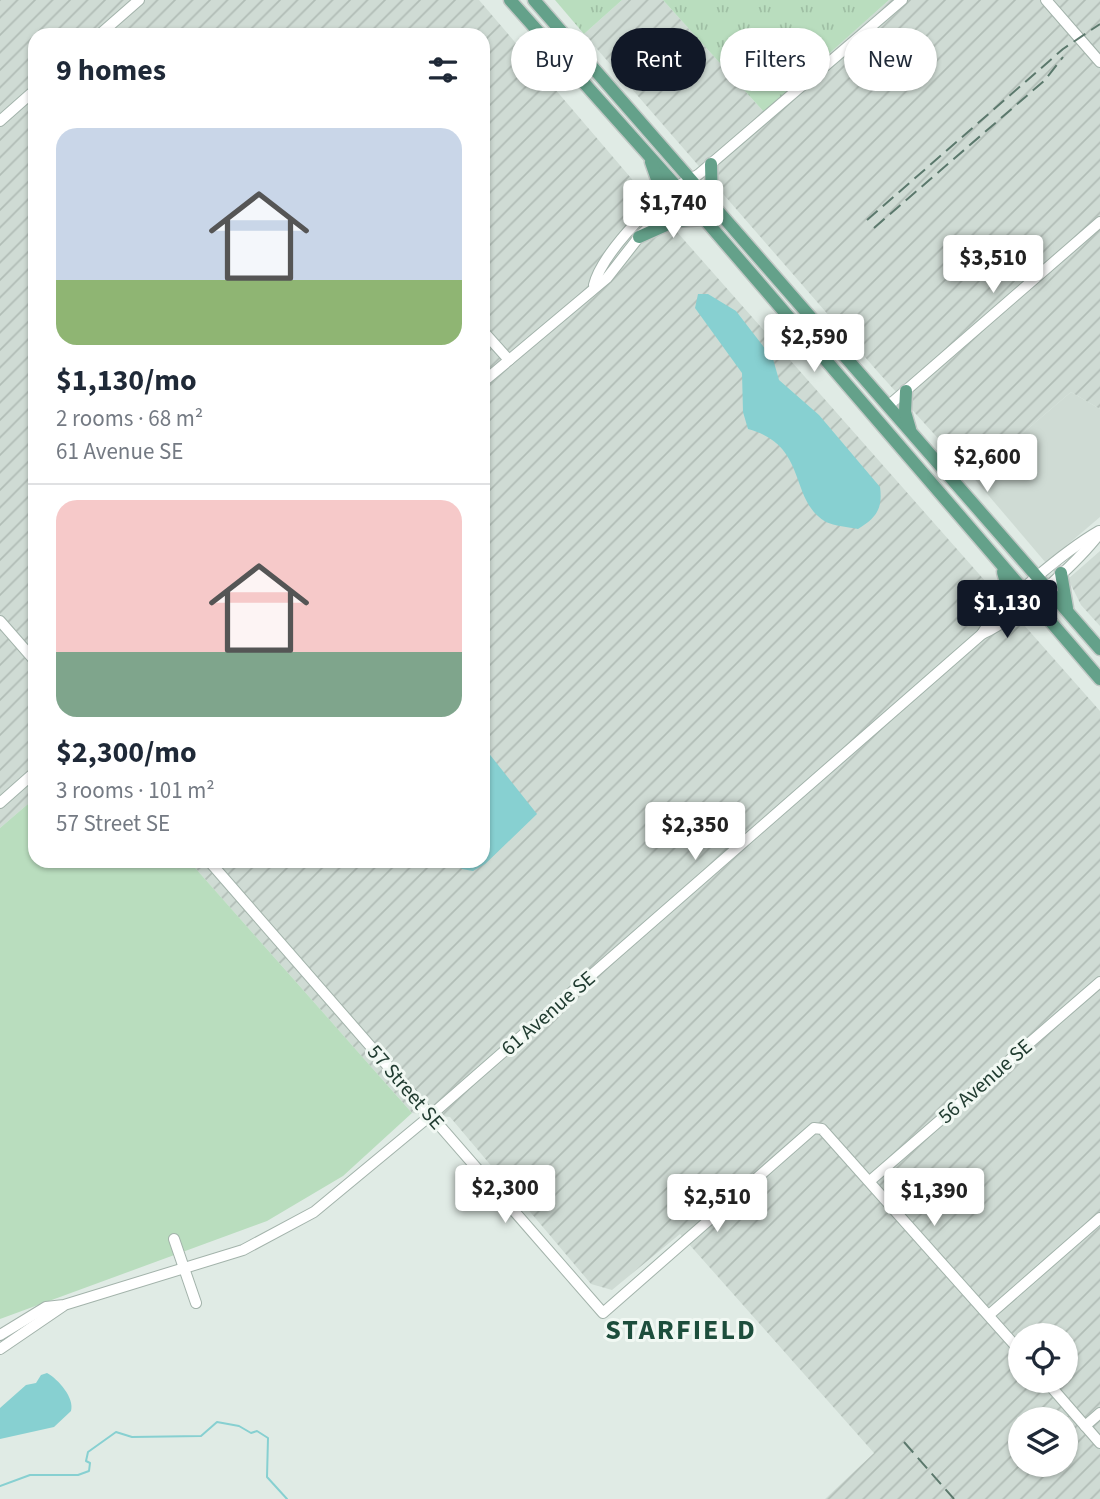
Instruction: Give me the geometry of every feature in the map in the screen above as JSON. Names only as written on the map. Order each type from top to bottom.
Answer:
[{"type":"main road","points":[[510,0],[680,191],[1100,679]]},
{"type":"main road","points":[[534,0],[1100,649]]},
{"type":"main road","points":[[651,158],[660,188],[660,201]]},
{"type":"main road","points":[[711,164],[712,205]]},
{"type":"main road","points":[[639,237],[675,220],[703,219]]},
{"type":"main road","points":[[906,391],[905,412],[911,432]]},
{"type":"main road","points":[[1001,565],[1009,593],[1009,610],[1045,615]]},
{"type":"main road","points":[[1061,573],[1068,612]]},
{"type":"street","points":[[107,28],[139,0]]},
{"type":"street","points":[[490,376],[594,285],[607,278],[680,191],[902,0]]},
{"type":"street","points":[[1046,0],[1100,62]]},
{"type":"street","points":[[0,121],[28,96]]},
{"type":"street","points":[[594,285],[597,273],[616,247],[660,201],[680,191]]},
{"type":"street","points":[[888,407],[1100,222]]},
{"type":"street","points":[[490,339],[509,360]]},
{"type":"street","name":"61 Avenue SE","points":[[0,1335],[46,1307],[64,1305],[262,1242],[314,1212],[430,1116],[982,634],[990,621],[1027,595],[1082,541],[1100,532]]},
{"type":"street","name":"61 Avenue SE","points":[[1041,582],[1061,573],[1087,550],[1100,532]]},
{"type":"street","points":[[0,621],[28,653]]},
{"type":"street","points":[[0,803],[28,778]]},
{"type":"street","name":"57 Street SE","points":[[215,868],[603,1313],[814,1128],[822,1129],[871,1181]]},
{"type":"street","name":"56 Avenue SE","points":[[871,1181],[1100,982]]},
{"type":"street","points":[[871,1181],[1008,1337]]},
{"type":"street","points":[[989,1315],[1100,1218]]},
{"type":"street","points":[[174,1239],[197,1303]]},
{"type":"street","name":"61 Avenue SE","points":[[0,1349],[64,1305]]},
{"type":"street","points":[[1056,1393],[1100,1443]]},
{"type":"street","points":[[1085,1426],[1100,1413]]},
{"type":"shaded area","points":[[0,0],[479,0],[511,37],[511,91],[557,91],[677,232],[1100,711],[1100,1499],[825,1499],[874,1453],[680,1234],[612,1290],[591,1284],[450,1117],[412,1113],[195,868],[490,868],[490,28],[28,28],[28,804],[0,828]]},
{"type":"shaded area","points":[[622,0],[663,0],[688,28],[611,28],[611,65],[597,49],[597,28],[591,28]]},
{"type":"shaded area","points":[[889,0],[1100,0],[1100,409],[1071,392],[972,476],[634,91],[706,91],[706,48],[720,63],[720,91],[745,91],[764,112],[787,91],[830,91],[830,53],[844,40],[844,91],[937,91],[937,28],[858,28]]},
{"type":"shaded area","points":[[1071,392],[1100,409],[1100,517],[1046,563],[972,476]]},
{"type":"shaded area","points":[[1100,551],[1100,626],[1081,605],[1068,579]]},
{"type":"green space","points":[[555,0],[622,0],[591,28],[579,28]]},
{"type":"green space","points":[[663,0],[889,0],[858,28],[844,28],[844,40],[830,53],[830,28],[720,28],[720,63],[706,48],[706,28],[688,28]]},
{"type":"green space","points":[[745,91],[787,91],[764,112]]},
{"type":"green space","points":[[28,804],[28,868],[195,868],[412,1113],[343,1176],[267,1221],[0,1319],[0,828]]},
{"type":"water","points":[[698,294],[708,294],[736,311],[773,359],[779,380],[819,415],[880,487],[877,512],[864,525],[858,529],[826,522],[814,512],[806,500],[781,447],[748,429],[743,412],[742,373],[695,308]]},
{"type":"water","points":[[490,755],[537,814],[490,859]]},
{"type":"water","points":[[47,1373],[65,1389],[72,1406],[71,1411],[54,1427],[0,1439],[0,1408],[26,1385],[36,1383],[41,1375]]},
{"type":"waterway","points":[[0,1486],[30,1475],[78,1475],[89,1471],[90,1463],[86,1461],[88,1452],[116,1432],[132,1437],[201,1436],[217,1422],[239,1426],[251,1433],[257,1431],[268,1438],[267,1477],[287,1499]]},
{"type":"railway","points":[[867,220],[1063,49],[1100,24]]},
{"type":"railway","points":[[874,228],[1045,80],[1063,57]]},
{"type":"railway","points":[[904,1442],[954,1499]]},
{"type":"district","name":"STARFIELD","points":[[681,1329]]}]
